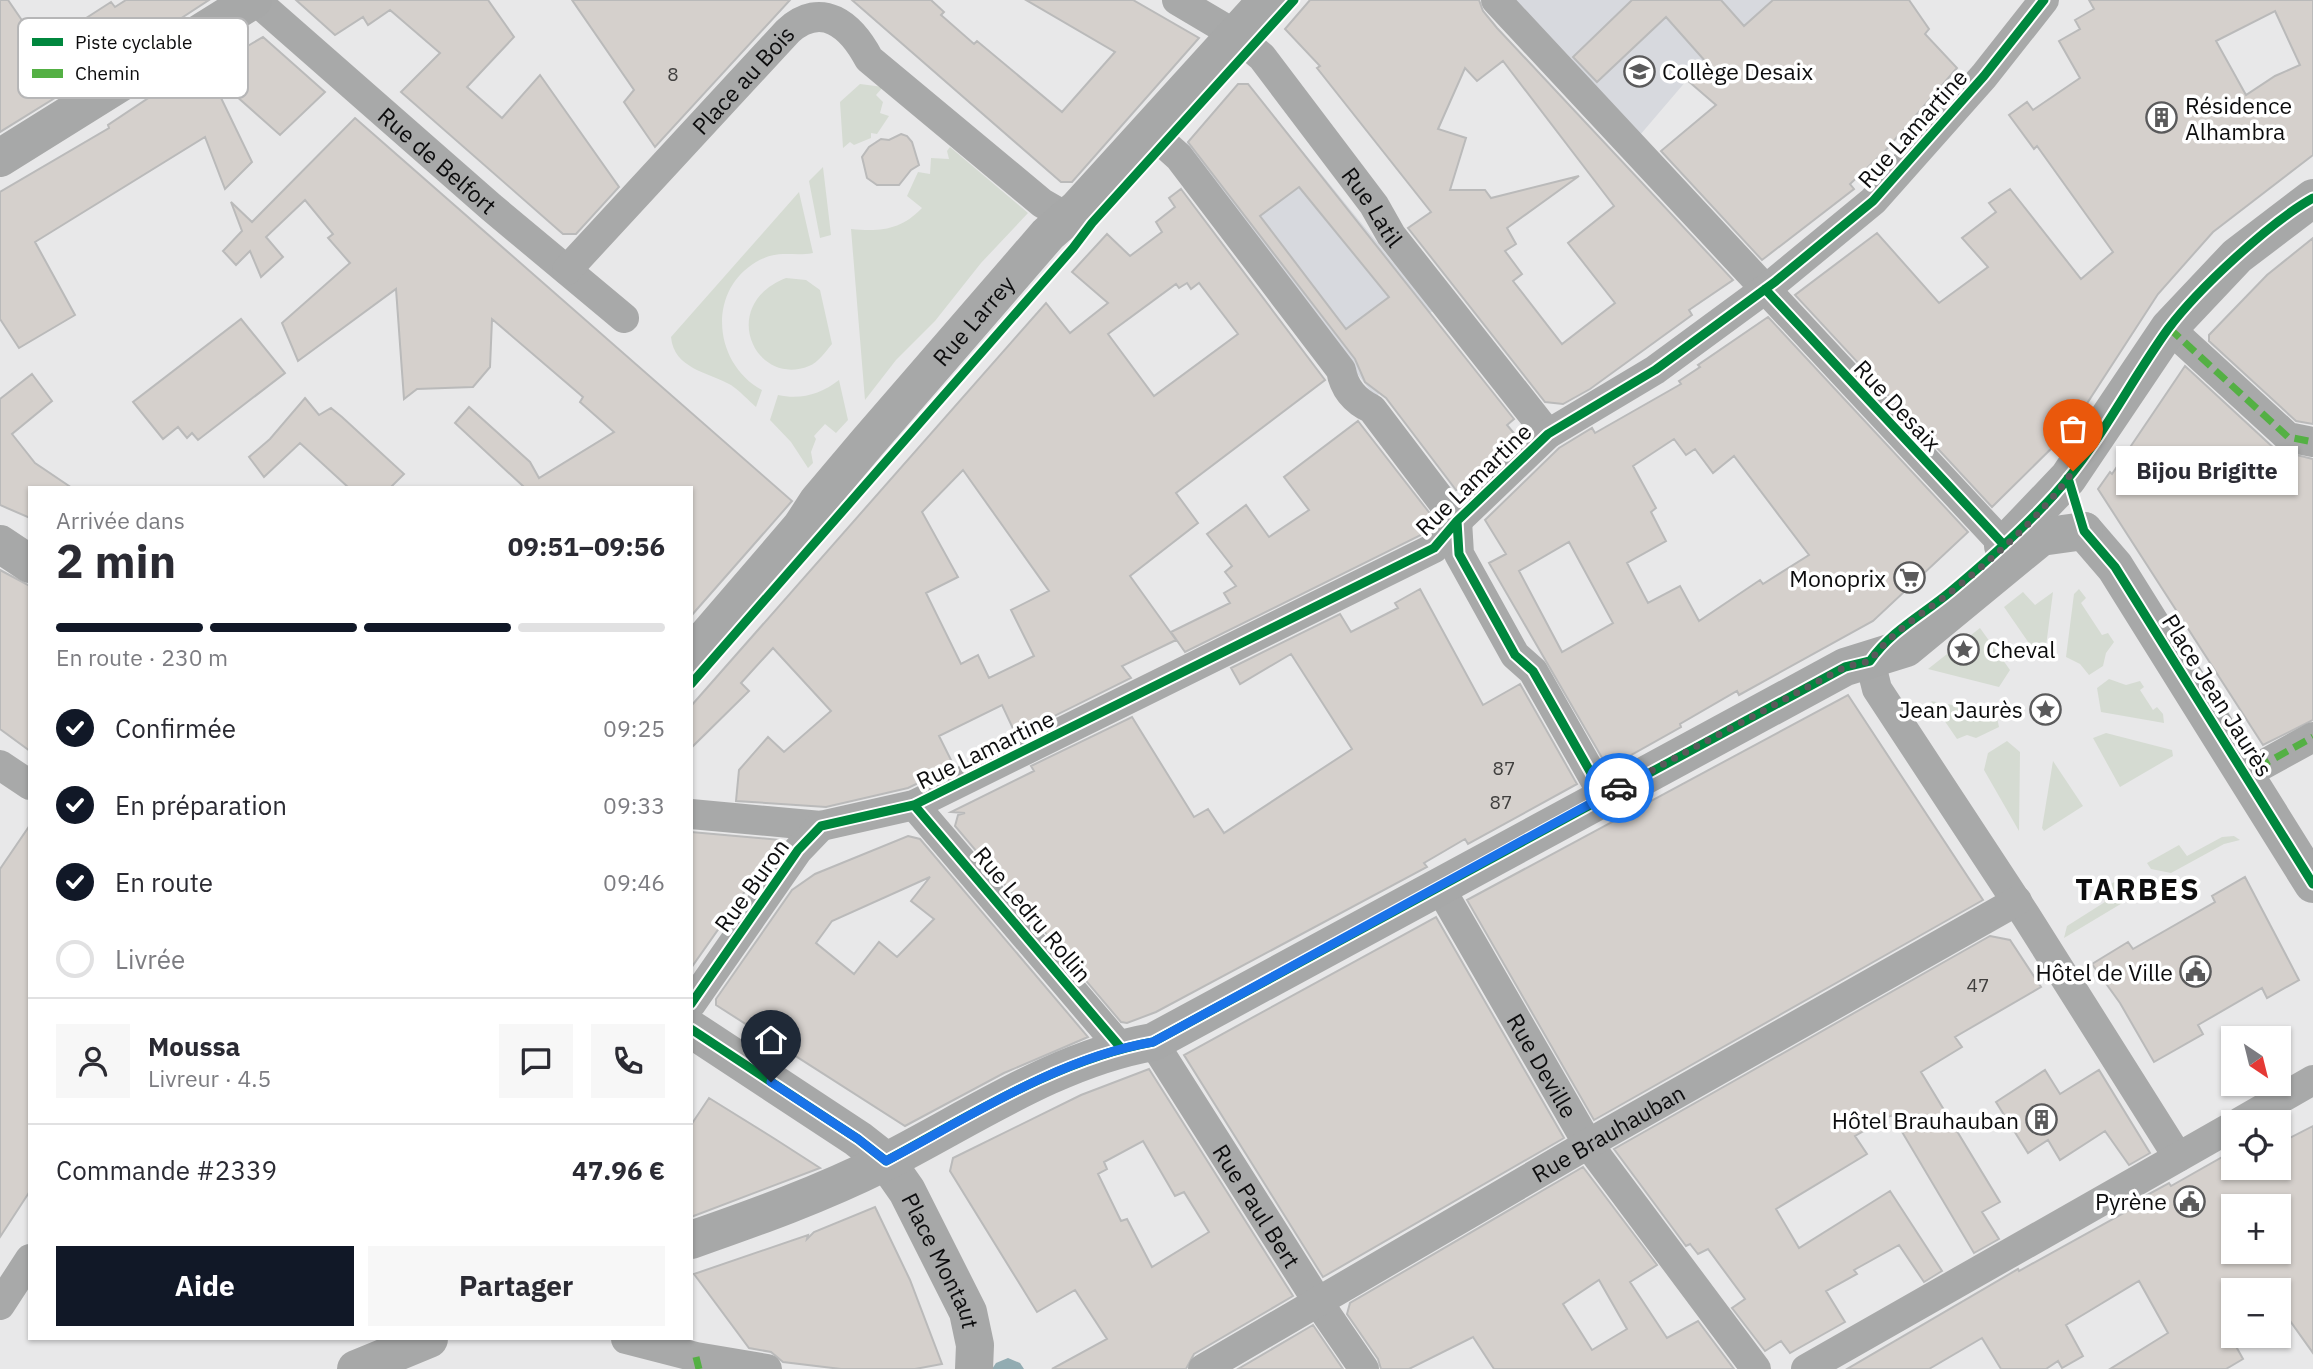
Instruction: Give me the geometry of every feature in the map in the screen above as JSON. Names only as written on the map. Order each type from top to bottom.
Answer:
[{"type":"main road","points":[[225,18],[254,0]]},
{"type":"main road","name":"Rue Larrey","points":[[693,653],[802,527],[818,501],[867,443],[1048,234],[1068,218],[1267,0]]},
{"type":"main road","points":[[0,158],[96,98]]},
{"type":"main road","points":[[1870,661],[1886,640],[1949,593],[2004,545],[2068,478],[2169,328],[2237,256],[2313,198]]},
{"type":"main road","points":[[693,1239],[820,1194],[1032,1084],[1137,1045],[1440,888],[1604,796],[1845,667],[1906,648],[2041,537],[2084,531],[2068,478]]},
{"type":"main road","name":"Place Jean Jaurès","points":[[2084,531],[2115,567],[2313,884]]},
{"type":"main road","points":[[0,544],[28,563]]},
{"type":"main road","name":"Place Montaut","points":[[696,1042],[858,1139],[886,1161],[906,1191],[951,1274],[968,1312],[975,1345],[974,1369]]},
{"type":"main road","points":[[370,1366],[427,1340]]},
{"type":"street","name":"Rue de Belfort","points":[[254,0],[491,208],[624,318]]},
{"type":"street","name":"Rue Latil","points":[[1177,0],[1236,35],[1262,57],[1374,205],[1391,235],[1548,434]]},
{"type":"street","name":"Rue Desaix","points":[[1496,0],[2004,545]]},
{"type":"street","name":"Rue Lamartine","points":[[693,814],[821,826],[914,805],[1434,548],[1457,521],[1548,434],[1655,370],[1765,289],[1873,201],[1984,76],[2044,0]]},
{"type":"street","name":"Place au Bois","points":[[567,270],[800,19],[825,15],[837,21],[859,41],[869,59],[1042,202],[1068,218]]},
{"type":"street","points":[[1149,130],[1179,157],[1340,369],[1343,382],[1358,402],[1372,409],[1457,521],[1459,554],[1515,655],[1533,671],[1604,796]]},
{"type":"street","points":[[2169,328],[2288,437],[2313,442]]},
{"type":"street","points":[[1870,661],[1877,689],[2017,901],[2178,1157]]},
{"type":"street","points":[[2257,768],[2313,737]]},
{"type":"street","points":[[1,768],[28,784]]},
{"type":"street","name":"Rue Ledru Rollin","points":[[914,805],[1137,1045]]},
{"type":"street","name":"Rue Buron","points":[[693,1001],[798,850],[821,826]]},
{"type":"street","name":"Rue Deville","points":[[1440,888],[1588,1144],[1756,1369]]},
{"type":"street","name":"Rue Brauhauban","points":[[1203,1369],[1588,1144],[2017,901]]},
{"type":"street","name":"Rue Paul Bert","points":[[1137,1045],[1364,1369]]},
{"type":"street","points":[[2261,1110],[2313,1080]]},
{"type":"street","points":[[1806,1369],[2221,1133]]},
{"type":"street","points":[[0,1305],[28,1262]]},
{"type":"street","points":[[629,1340],[706,1362],[767,1369]]},
{"type":"shaded area","name":"Collège Desaix","points":[[1515,0],[1773,0],[1687,80],[1640,135]]},
{"type":"shaded area","points":[[860,84],[883,87],[876,95],[883,102],[880,113],[889,116],[877,134],[871,133],[871,138],[854,145],[850,142],[843,148],[840,102]]},
{"type":"shaded area","points":[[1238,84],[1248,84],[1433,311],[1412,326],[1391,385],[1375,397],[1184,146]]},
{"type":"shaded area","points":[[950,147],[1028,213],[981,263],[935,321],[896,360],[865,400],[851,229],[890,228],[914,215],[922,208],[907,196],[918,172],[930,174],[931,158],[949,159],[947,151]]},
{"type":"shaded area","points":[[823,167],[831,235],[820,238],[809,181]]},
{"type":"shaded area","points":[[799,192],[813,253],[778,254],[756,262],[740,275],[729,291],[723,309],[722,328],[734,363],[746,378],[762,390],[756,407],[731,385],[685,363],[673,348],[671,337]]},
{"type":"shaded area","points":[[786,278],[806,280],[820,290],[832,344],[809,366],[790,370],[773,365],[760,355],[751,340],[749,324],[753,306],[765,290]]},
{"type":"shaded area","points":[[839,380],[848,420],[836,433],[825,424],[814,436],[816,439],[811,452],[813,463],[808,468],[791,442],[770,420],[778,395],[810,395]]},
{"type":"shaded area","points":[[2079,589],[2086,598],[2081,603],[2102,635],[2108,633],[2114,642],[2106,653],[2103,666],[2089,675],[2080,664],[2066,657],[2074,594]]},
{"type":"shaded area","points":[[2023,592],[2035,605],[2053,592],[2045,654],[2035,652],[2004,607]]},
{"type":"shaded area","points":[[1980,628],[2010,670],[1999,687],[1928,669]]},
{"type":"shaded area","points":[[2109,679],[2126,685],[2140,681],[2144,687],[2140,690],[2153,710],[2157,707],[2163,714],[2164,723],[2101,712],[2097,688]]},
{"type":"shaded area","points":[[1931,701],[1996,713],[1999,727],[1976,738],[1967,735],[1957,739]]},
{"type":"shaded area","points":[[2106,733],[2172,750],[2173,756],[2120,787],[2093,738]]},
{"type":"shaded area","points":[[2007,741],[2020,752],[2019,831],[1984,770],[1988,753]]},
{"type":"shaded area","points":[[2053,761],[2083,806],[2044,831],[2042,828]]},
{"type":"shaded area","points":[[2234,836],[2240,840],[2224,844],[2171,873],[2151,869],[2147,863],[2179,845],[2187,856],[2222,837]]},
{"type":"shaded area","points":[[2124,877],[2124,902],[2064,938],[2067,926],[2105,902],[2099,890]]},
{"type":"water","points":[[1008,1358],[1020,1363],[1024,1369],[992,1369],[996,1363]]},
{"type":"building","points":[[0,0],[8,0],[20,18],[18,18],[18,98],[55,98],[0,132]]},
{"type":"building","points":[[126,0],[209,0],[182,18],[86,18],[111,2],[115,7]]},
{"type":"building","points":[[296,0],[488,0],[514,37],[467,87],[502,118],[540,75],[619,187],[576,234],[563,234],[401,92],[440,53],[390,10],[368,25],[363,17],[335,35]]},
{"type":"building","points":[[572,0],[790,0],[655,147],[624,102],[634,90]]},
{"type":"building","points":[[852,0],[931,0],[944,12],[941,15],[974,44],[977,41],[1062,112],[1115,52],[1026,0],[1133,0],[1199,38],[1072,182],[1061,182]]},
{"type":"building","points":[[1310,0],[1479,0],[1483,11],[1497,28],[1733,280],[1689,310],[1692,315],[1590,389],[1563,404],[1545,402],[1408,228],[1431,212],[1317,68],[1320,66],[1285,29]],"holes":[[[1503,61],[1614,206],[1568,243],[1615,303],[1562,344],[1513,281],[1522,274],[1505,251],[1516,244],[1507,228],[1579,176],[1491,198],[1485,190],[1450,190],[1466,138],[1438,129],[1465,68],[1477,81]]]},
{"type":"building","points":[[1632,0],[1721,0],[1744,26],[1773,0],[1909,0],[1929,29],[1925,34],[1957,68],[1885,151],[1850,184],[1854,189],[1762,260],[1661,151],[1716,105],[1687,80],[1706,62],[1666,17],[1597,82],[1573,57]]},
{"type":"building","points":[[2089,0],[2313,0],[2313,155],[2213,232],[2158,294],[2069,431],[1992,507],[1795,295],[1877,233],[1939,303],[1988,267],[1962,238],[1996,212],[1989,203],[2010,189],[2081,279],[2113,252],[2037,146],[2034,149],[2009,115],[2027,102],[2033,110],[2080,78],[2059,41],[2080,29],[2075,20],[2094,9]],"holes":[[[2275,11],[2300,65],[2275,76],[2246,95],[2216,41]]]},
{"type":"building","points":[[263,37],[325,92],[280,135],[238,98],[248,98],[248,46]]},
{"type":"building","points":[[1238,84],[1248,84],[1514,419],[1507,425],[1518,438],[1464,490],[1456,490],[1386,398],[1365,382],[1355,359],[1188,142]],"holes":[[[1299,187],[1389,297],[1346,329],[1260,216]]]},
{"type":"building","points":[[148,98],[221,98],[252,162],[225,189],[205,137],[35,242],[75,315],[19,348],[0,319],[0,192],[109,128],[108,125]]},
{"type":"building","points":[[355,118],[792,501],[693,614],[693,486],[523,486],[455,423],[469,407],[530,462],[539,478],[614,432],[580,402],[583,397],[492,319],[490,367],[473,387],[417,389],[404,399],[396,289],[298,361],[282,323],[350,263],[328,238],[333,234],[305,200],[266,237],[283,257],[261,277],[250,251],[236,265],[223,251],[242,231],[231,202],[252,222]]},
{"type":"building","points":[[901,134],[912,142],[919,165],[911,170],[899,185],[877,185],[867,178],[862,157],[869,147],[881,139],[889,140]]},
{"type":"building","points":[[1181,189],[1325,380],[1176,493],[1198,523],[1130,576],[1176,640],[1122,666],[1131,678],[1016,735],[1002,705],[939,736],[954,766],[908,788],[826,807],[736,801],[739,770],[768,737],[784,752],[831,711],[773,648],[741,683],[749,691],[693,746],[693,704],[1046,303],[1070,333],[1108,303],[1072,272],[1107,234],[1130,256],[1162,232],[1156,222],[1175,207],[1169,198]],"holes":[[[1187,283],[1191,289],[1199,283],[1238,334],[1154,396],[1108,334],[1176,284],[1179,288]],[[963,470],[1049,591],[1011,610],[1034,656],[989,678],[978,655],[961,664],[926,593],[958,577],[922,512]]]},
{"type":"building","points":[[2313,238],[2313,424],[2296,421],[2209,341],[2209,335],[2267,275]]},
{"type":"building","points":[[1768,317],[1968,532],[1873,621],[1739,695],[1737,691],[1680,724],[1681,727],[1608,768],[1489,563],[1506,554],[1485,520],[1559,448],[1592,428],[1595,433],[1681,384],[1679,381],[1700,367],[1698,365]],"holes":[[[1674,439],[1686,455],[1695,449],[1713,473],[1734,456],[1809,555],[1763,584],[1760,580],[1699,621],[1680,586],[1648,603],[1627,563],[1666,541],[1651,512],[1656,508],[1633,466]],[[1569,542],[1613,623],[1562,652],[1519,571]]]},
{"type":"building","points":[[241,319],[285,373],[198,440],[192,433],[187,438],[178,427],[163,439],[133,402]]},
{"type":"building","points":[[2185,366],[2276,450],[2313,459],[2313,720],[2263,745],[2098,489],[2110,472],[2112,474]]},
{"type":"building","points":[[32,374],[52,401],[12,434],[35,463],[69,486],[28,486],[28,517],[0,505],[0,399]]},
{"type":"building","points":[[305,398],[319,415],[331,408],[404,474],[392,486],[347,486],[300,443],[264,477],[249,457],[270,439]]},
{"type":"building","points":[[1358,421],[1435,520],[1423,534],[1185,652],[1171,632],[1230,603],[1224,593],[1236,586],[1225,572],[1232,566],[1207,534],[1246,505],[1269,537],[1309,510],[1284,477]]},
{"type":"building","points":[[0,570],[28,585],[28,750],[0,729]]},
{"type":"building","points":[[1420,589],[1483,705],[1520,684],[1577,784],[1468,844],[1465,839],[1424,863],[1427,867],[1156,1012],[1127,1023],[1121,1022],[955,826],[958,815],[965,813],[951,812],[1034,771],[1031,766],[1132,717],[1194,817],[1208,809],[1224,833],[1352,749],[1291,654],[1240,684],[1231,668],[1340,614],[1351,632],[1398,608],[1395,603]]},
{"type":"building","points":[[1848,695],[1983,900],[1594,1120],[1467,900]]},
{"type":"building","points":[[28,828],[28,1194],[0,1237],[0,869]]},
{"type":"building","points":[[693,832],[781,840],[693,965]]},
{"type":"building","points":[[908,836],[920,839],[1088,1037],[1004,1073],[905,1126],[716,1005],[716,999],[792,890],[815,874]],"holes":[[[930,877],[911,901],[934,919],[897,957],[879,942],[854,974],[816,943],[832,921]]]},
{"type":"building","name":"Hôtel de Ville","points":[[2245,877],[2299,980],[2267,998],[2262,988],[2198,1025],[2203,1034],[2154,1062],[2120,1003],[2092,964],[2128,942],[2133,949],[2215,902],[2212,896]]},
{"type":"building","points":[[1436,917],[1564,1138],[1323,1277],[1184,1055]]},
{"type":"building","points":[[1990,936],[2010,940],[2041,987],[1955,1037],[1962,1047],[1921,1072],[2000,1202],[1982,1212],[1999,1239],[1974,1253],[1892,1115],[1855,1136],[1867,1154],[1776,1209],[1799,1248],[1890,1191],[1942,1271],[1924,1282],[1899,1245],[1854,1270],[1857,1274],[1826,1291],[1845,1322],[1790,1353],[1781,1341],[1765,1351],[1732,1308],[1745,1299],[1708,1249],[1698,1254],[1690,1244],[1686,1246],[1614,1149]]},
{"type":"building","points":[[1149,1069],[1293,1296],[1194,1354],[1186,1369],[1052,1369],[1107,1339],[1075,1290],[1037,1312],[950,1171],[953,1158],[1081,1095]],"holes":[[[1143,1141],[1175,1196],[1184,1192],[1209,1232],[1152,1267],[1127,1219],[1121,1221],[1098,1174],[1107,1169],[1104,1162]]]},
{"type":"building","points":[[2045,1070],[2060,1094],[2099,1070],[2150,1153],[2129,1165],[2105,1131],[2060,1160],[2048,1140],[2028,1153],[1996,1102]]},
{"type":"building","points":[[709,1098],[820,1168],[693,1216],[693,1122]]},
{"type":"building","points":[[2313,1126],[2313,1353],[2291,1322],[2291,1278],[2221,1278],[2221,1348],[2237,1348],[2243,1359],[2226,1369],[2110,1369],[2168,1333],[2139,1281],[2066,1325],[2083,1356],[2062,1368],[2058,1361],[2046,1369],[2001,1369],[1982,1338],[1929,1369],[1847,1369],[2018,1269],[2019,1271],[2129,1210],[2127,1206],[2169,1183],[2171,1186],[2221,1158],[2221,1180],[2291,1180],[2291,1137]]},
{"type":"building","points":[[1583,1167],[1657,1265],[1630,1282],[1667,1338],[1698,1321],[1734,1369],[1494,1369],[1473,1337],[1409,1369],[1381,1369],[1378,1359],[1347,1314],[1350,1303]],"holes":[[[1599,1280],[1627,1329],[1592,1350],[1563,1304]]]},
{"type":"building","points":[[875,1207],[910,1280],[942,1364],[915,1369],[841,1369],[783,1362],[771,1352],[749,1348],[694,1274],[808,1235],[807,1239],[814,1232]]},
{"type":"building","points":[[1313,1325],[1343,1369],[1238,1369]]},
{"type":"marked path","points":[[2169,328],[2288,437],[2313,442]]},
{"type":"marked path","points":[[2257,768],[2313,737]]},
{"type":"marked path","points":[[696,1357],[699,1369]]},
{"type":"cycle path","points":[[693,682],[1092,223],[1294,0]]},
{"type":"cycle path","points":[[693,1001],[798,850],[821,826],[914,805],[1434,548],[1457,521],[1548,434],[1655,370],[1776,281],[1873,201],[1984,76],[2044,0]]},
{"type":"cycle path","points":[[693,1030],[858,1139],[886,1161],[1049,1075],[1083,1061],[1153,1042],[1845,667],[1870,661],[1897,632],[1963,581],[2042,508],[2100,435],[2181,313],[2256,239],[2313,198]]},
{"type":"cycle path","points":[[1765,289],[2004,545]]},
{"type":"cycle path","points":[[2068,478],[2084,531],[2115,567],[2313,884]]},
{"type":"cycle path","points":[[1457,521],[1459,554],[1515,655],[1533,671],[1604,796]]},
{"type":"cycle path","points":[[914,805],[1121,1048]]},
{"type":"way so far","points":[[1619,788],[1845,667],[1870,661],[1886,640],[1949,593],[2004,545],[2073,471]]},
{"type":"place","name":"Collège Desaix","points":[[1639,71]]},
{"type":"place","name":"Résidence Alhambra","points":[[2162,118]]},
{"type":"place","name":"Bijou Brigitte","points":[[2073,471]]},
{"type":"place","name":"Monoprix","points":[[1909,578]]},
{"type":"place","name":"Cheval","points":[[1963,649]]},
{"type":"place","name":"Jean Jaurès","points":[[2046,709]]},
{"type":"place","name":"Hôtel de Ville","points":[[2196,972]]},
{"type":"place","name":"Hôtel Brauhauban","points":[[2042,1120]]},
{"type":"place","name":"Pyrène","points":[[2190,1201]]},
{"type":"district","name":"TARBES","points":[[2138,888]]},
{"type":"route","points":[[771,1082],[858,1139],[886,1161],[1032,1084],[1121,1048],[1153,1042],[1440,888],[1619,788]]}]
